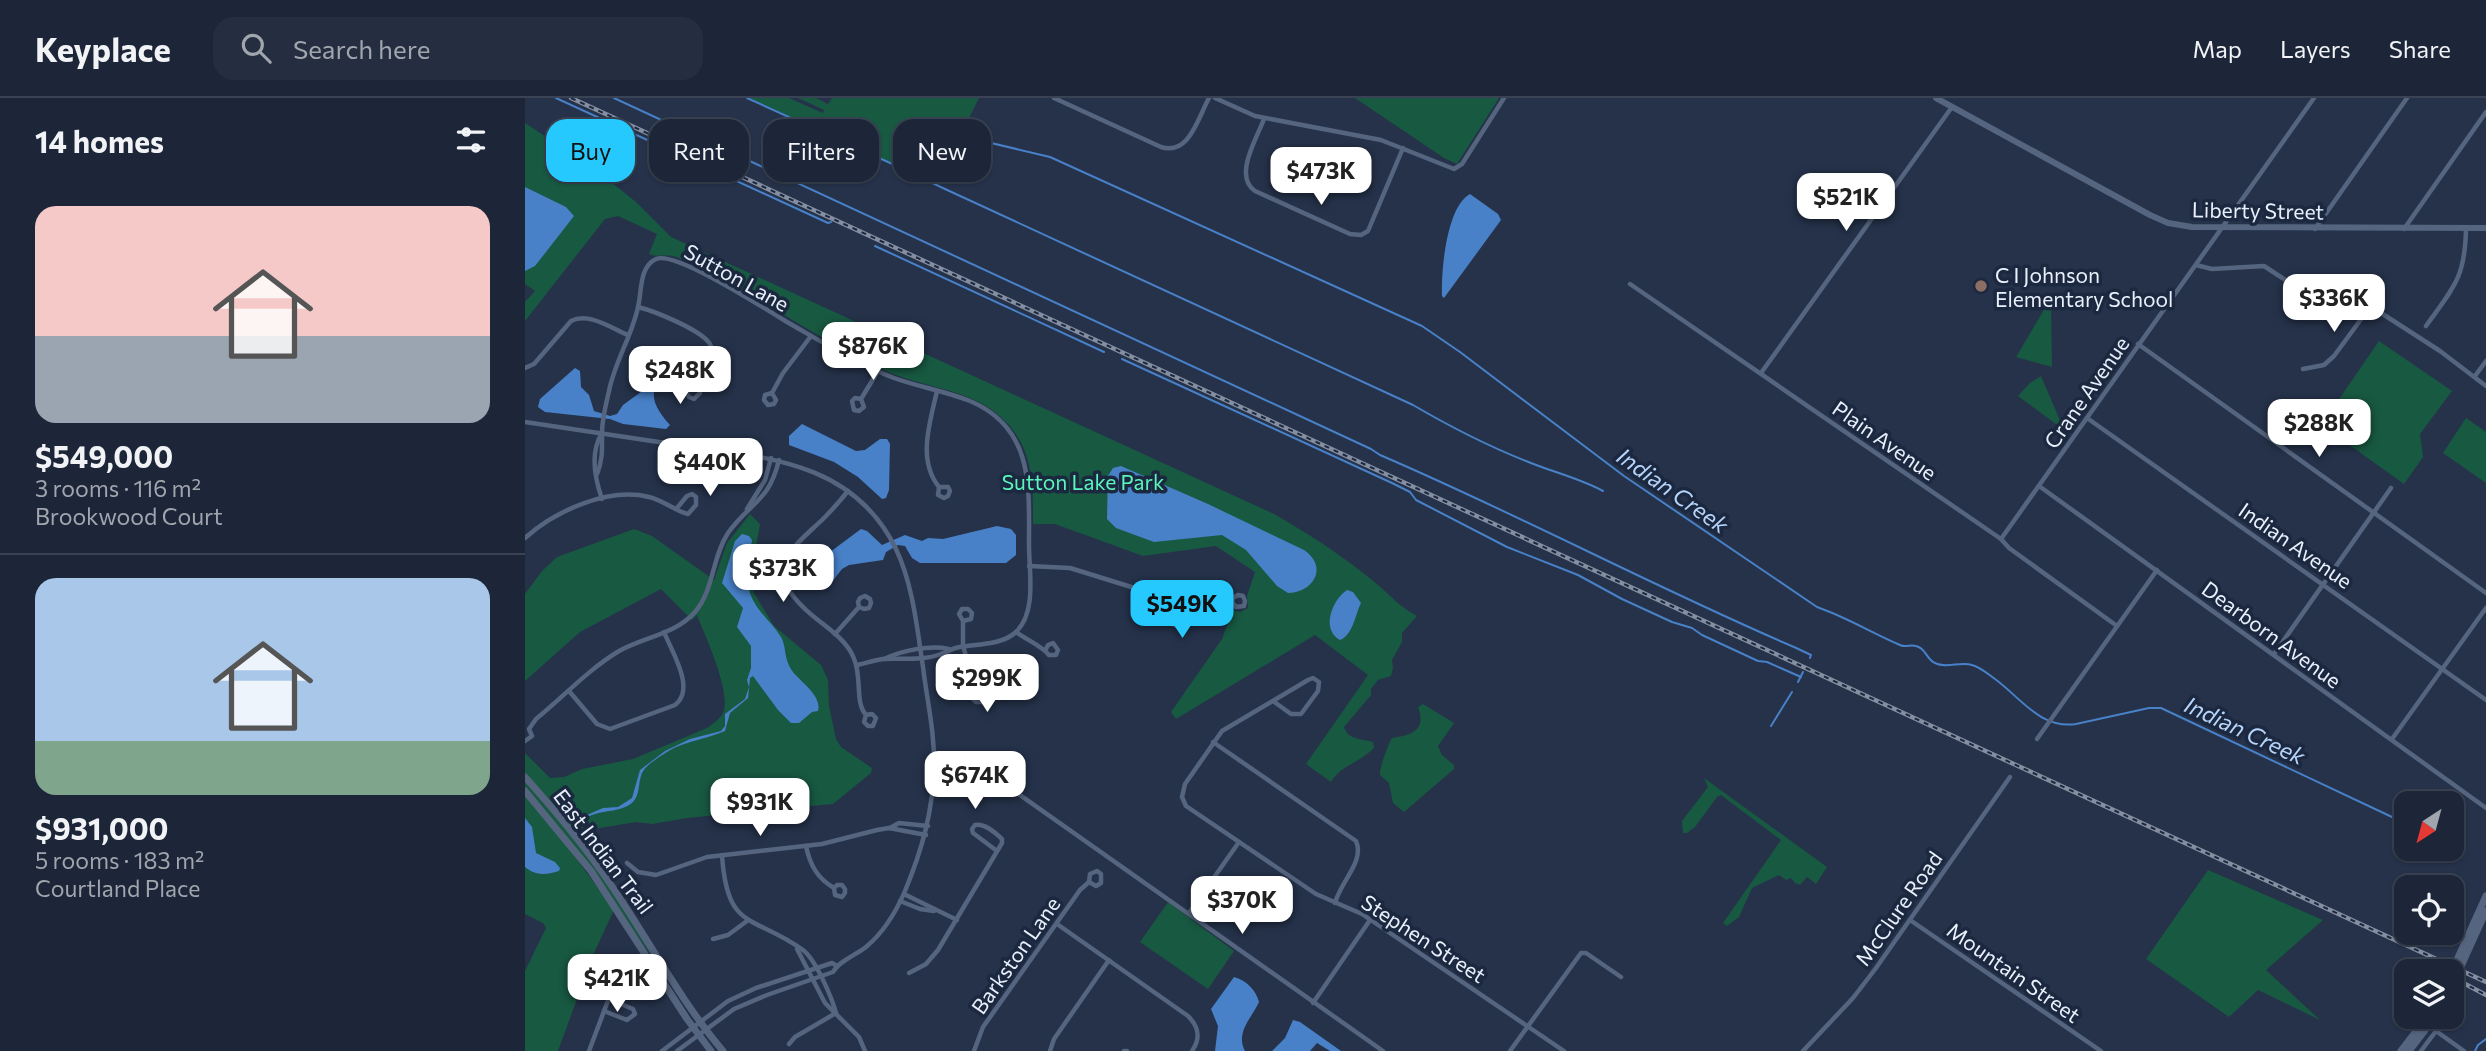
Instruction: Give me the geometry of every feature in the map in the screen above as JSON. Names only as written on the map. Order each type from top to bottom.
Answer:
[{"type":"main road","name":"East Indian Trail","points":[[525,777],[600,869],[696,1024],[698,1035],[711,1051]]},
{"type":"main road","name":"East Indian Trail","points":[[525,791],[591,871],[696,1024],[706,1030],[723,1051]]},
{"type":"main road","points":[[2457,959],[2486,896]]},
{"type":"main road","points":[[2464,960],[2486,911]]},
{"type":"main road","points":[[2407,1049],[2420,1029]]},
{"type":"main road","points":[[2407,1049],[2424,1029]]},
{"type":"street","points":[[1054,98],[1170,149],[1179,147],[1186,140],[1209,98]]},
{"type":"street","points":[[1215,98],[1264,119],[1361,135],[1403,148],[1450,169],[1457,168],[1504,98]]},
{"type":"street","name":"Liberty Street","points":[[1936,98],[2161,220],[2184,227],[2486,228]]},
{"type":"street","name":"Crane Avenue","points":[[2001,539],[2314,98]]},
{"type":"street","points":[[2315,229],[2407,98]]},
{"type":"street","points":[[1761,373],[1952,107]]},
{"type":"street","points":[[2404,229],[2486,112]]},
{"type":"street","points":[[1264,119],[1245,171],[1248,185],[1255,191],[1350,234],[1361,235],[1368,230],[1403,148]]},
{"type":"street","points":[[2426,326],[2461,272],[2466,229]]},
{"type":"street","name":"Sutton Lane","points":[[602,499],[597,474],[604,442],[602,433],[611,379],[638,307],[645,269],[657,258],[669,258],[711,278],[878,371],[981,406],[1005,426],[1018,444],[1028,475],[1028,607],[1016,632]]},
{"type":"street","points":[[2196,265],[2212,269],[2264,266],[2299,289],[2337,288],[2347,291],[2405,327],[2486,386]]},
{"type":"street","name":"Plain Avenue","points":[[1630,284],[2001,539],[2009,548],[2117,626]]},
{"type":"street","points":[[638,307],[658,313],[701,335],[710,343],[712,356],[705,379],[698,387]]},
{"type":"street","points":[[2304,369],[2324,365],[2334,356],[2370,307]]},
{"type":"street","points":[[525,368],[534,364],[571,321],[579,318],[592,320],[628,335]]},
{"type":"street","points":[[772,393],[783,373],[811,336]]},
{"type":"street","points":[[2139,344],[2486,593]]},
{"type":"street","points":[[2475,376],[2486,360]]},
{"type":"street","points":[[861,399],[878,371]]},
{"type":"street","points":[[937,391],[926,448],[934,479],[939,486]]},
{"type":"street","name":"Indian Avenue","points":[[2087,418],[2486,700]]},
{"type":"street","points":[[525,422],[771,458],[824,475],[848,491],[870,511],[896,549],[908,582],[935,765],[926,835],[904,894],[878,935],[858,953],[837,965],[833,972],[734,1009],[677,1051]]},
{"type":"street","points":[[747,510],[765,480],[771,458]]},
{"type":"street","points":[[525,741],[532,736],[527,728],[536,719],[616,654],[681,624],[699,607],[728,533],[769,488],[779,460]]},
{"type":"street","name":"Dearborn Avenue","points":[[2039,486],[2486,808]]},
{"type":"street","points":[[2274,654],[2391,488]]},
{"type":"street","points":[[848,491],[831,512],[791,548],[784,565],[785,578],[793,596],[848,647],[857,665],[860,705],[866,715]]},
{"type":"street","points":[[525,538],[550,520],[602,499],[626,494],[658,499],[688,514],[696,505],[696,497],[692,494],[687,496],[677,508]]},
{"type":"street","points":[[1029,566],[1070,568],[1141,590],[1207,586],[1226,592],[1233,598]]},
{"type":"street","points":[[2037,740],[2157,570]]},
{"type":"street","points":[[1174,587],[1177,615]]},
{"type":"street","points":[[835,634],[859,607]]},
{"type":"street","points":[[2392,739],[2486,608]]},
{"type":"street","points":[[963,621],[963,646],[976,691]]},
{"type":"street","points":[[569,691],[597,724],[610,729],[675,705],[682,697],[685,687],[664,632]]},
{"type":"street","points":[[857,665],[884,659],[941,654],[949,649],[993,642],[1016,632],[1046,649]]},
{"type":"street","points":[[884,659],[896,653],[940,647],[949,649]]},
{"type":"street","points":[[1273,701],[1291,713],[1301,714],[1318,691],[1319,682],[1313,678],[1308,680],[1226,728],[1213,743],[1356,841],[1360,850],[1359,858],[1342,883],[1335,903]]},
{"type":"street","name":"Stephen Street","points":[[1213,743],[1185,784],[1182,797],[1190,809],[1316,894],[1350,907],[1564,1051]]},
{"type":"street","points":[[935,765],[976,770],[1003,783],[1383,1051]]},
{"type":"street","name":"McClure Road","points":[[1803,1051],[1853,998],[2010,777]]},
{"type":"street","points":[[628,863],[638,872],[656,875],[702,858],[806,846],[889,828],[899,823],[927,826]]},
{"type":"street","points":[[909,973],[923,967],[934,956],[957,920],[997,851],[1002,841],[981,824],[975,825],[972,829],[974,833],[997,851]]},
{"type":"street","points":[[889,828],[926,835]]},
{"type":"street","points":[[1189,914],[1239,842]]},
{"type":"street","points":[[806,846],[812,866],[825,882],[834,888]]},
{"type":"street","points":[[722,855],[728,896],[737,910],[747,921],[806,953],[817,970],[836,1013]]},
{"type":"street","name":"Barkston Lane","points":[[974,1051],[983,1027],[1080,890],[1089,882]]},
{"type":"street","points":[[904,894],[925,902],[935,911]]},
{"type":"street","points":[[900,901],[957,920]]},
{"type":"street","points":[[1313,1003],[1370,920]]},
{"type":"street","name":"Mountain Street","points":[[1910,920],[2101,1051]]},
{"type":"street","points":[[713,939],[728,935],[747,921]]},
{"type":"street","points":[[1057,924],[1192,1021],[1198,1036],[1192,1051]]},
{"type":"street","points":[[796,948],[825,1003],[862,1040],[865,1051]]},
{"type":"street","points":[[1510,1051],[1582,952],[1621,977]]},
{"type":"street","points":[[1050,1051],[1054,1038],[1109,960]]},
{"type":"street","points":[[662,1051],[728,1000],[832,963],[837,965]]},
{"type":"street","points":[[589,1051],[618,976],[627,965]]},
{"type":"street","points":[[604,1011],[627,1020],[635,1014],[633,1009],[609,999]]},
{"type":"street","points":[[789,1044],[795,1037],[836,1013]]},
{"type":"street","points":[[2421,1051],[2436,1031],[2463,1050]]},
{"type":"green space","points":[[749,98],[789,98],[823,113],[824,110],[798,98],[816,98],[828,104],[832,98],[979,98],[968,119],[893,119],[893,165],[879,158],[879,119],[794,119]]},
{"type":"green space","points":[[1355,98],[1499,98],[1457,164]]},
{"type":"green space","name":"Sutton Lake Park","points":[[525,123],[546,137],[546,182],[611,182],[636,202],[671,237],[1274,514],[1353,565],[1401,606],[1417,616],[1402,633],[1402,642],[1392,660],[1391,676],[1378,680],[1371,689],[1371,695],[1344,727],[1352,737],[1373,742],[1374,748],[1340,771],[1331,782],[1306,764],[1368,675],[1315,635],[1176,719],[1171,712],[1222,639],[1233,610],[1240,612],[1248,608],[1247,596],[1255,572],[1216,546],[1143,556],[1055,524],[1033,524],[1032,483],[1022,446],[1007,423],[981,403],[886,371],[706,270],[679,258],[649,254],[657,234],[618,216],[605,219],[525,321],[525,302],[535,291],[525,284]]},
{"type":"green space","points":[[2048,303],[2051,304],[2052,367],[2016,357]]},
{"type":"green space","points":[[2379,341],[2452,391],[2420,434],[2423,457],[2404,484],[2337,436],[2339,433],[2324,421]]},
{"type":"green space","points":[[2041,376],[2062,425],[2060,427],[2018,396]]},
{"type":"green space","points":[[2466,418],[2486,432],[2486,483],[2443,453]]},
{"type":"green space","points":[[750,514],[760,524],[751,575],[754,593],[774,626],[821,665],[828,680],[829,706],[836,739],[841,747],[872,768],[871,773],[833,804],[687,818],[652,824],[636,822],[576,832],[525,773],[525,753],[550,778],[564,777],[582,769],[633,759],[712,725],[723,713],[724,692],[697,615],[692,620],[661,589],[580,632],[525,681],[525,594],[542,571],[557,557],[634,529],[652,536],[714,580],[727,543]]},
{"type":"green space","points":[[1423,704],[1454,723],[1438,746],[1442,755],[1454,765],[1454,769],[1404,812],[1393,803],[1389,783],[1380,772],[1392,738],[1411,733],[1419,727],[1418,707]]},
{"type":"green space","points":[[1704,778],[1827,867],[1816,884],[1807,877],[1800,885],[1791,878],[1786,880],[1779,875],[1752,888],[1739,917],[1727,926],[1723,923],[1781,840],[1721,795],[1695,827],[1683,833],[1682,821],[1708,787]]},
{"type":"green space","points":[[525,781],[580,846],[613,892],[693,1017],[590,866],[525,787]]},
{"type":"green space","points":[[525,795],[559,835],[614,910],[593,955],[558,1051],[525,1051],[525,971],[546,928],[543,923],[525,914]]},
{"type":"green space","points":[[2208,870],[2323,920],[2266,970],[2320,1020],[2258,990],[2229,1017],[2146,959]]},
{"type":"green space","points":[[1168,902],[1234,951],[1208,989],[1140,942]]},
{"type":"water","points":[[525,187],[566,207],[574,216],[535,266],[525,271]]},
{"type":"water","points":[[1470,194],[1498,214],[1501,220],[1444,298],[1443,272],[1450,226],[1455,212]]},
{"type":"water","points":[[656,353],[662,353],[668,360],[658,378],[654,393],[657,407],[670,425],[666,429],[623,424],[610,419],[545,412],[538,407],[540,399],[575,368],[580,371],[581,387],[589,395],[594,411],[610,416],[617,414],[623,405],[641,392],[649,365]]},
{"type":"water","points":[[802,424],[856,451],[865,450],[880,439],[887,439],[890,444],[889,490],[886,498],[882,499],[858,477],[834,462],[789,445],[789,436]]},
{"type":"water","points":[[1121,466],[1304,550],[1316,564],[1315,578],[1305,589],[1288,593],[1277,586],[1246,550],[1222,535],[1154,542],[1116,528],[1107,519],[1108,476],[1113,468]]},
{"type":"water","points":[[997,526],[1011,529],[1016,535],[1016,555],[1006,563],[920,563],[912,558],[905,546],[898,545],[886,552],[883,560],[849,565],[842,569],[828,587],[822,583],[816,571],[822,558],[861,529],[882,545],[905,535],[922,541],[928,538],[943,539]]},
{"type":"water","points":[[742,534],[752,540],[748,566],[750,593],[760,611],[781,637],[790,667],[814,695],[818,711],[812,712],[799,723],[791,723],[753,676],[750,678],[748,698],[730,713],[725,731],[678,746],[647,766],[640,779],[637,796],[629,805],[592,815],[581,821],[573,821],[603,808],[618,807],[632,798],[640,770],[665,751],[690,739],[721,731],[725,726],[725,714],[745,699],[749,687],[747,680],[751,668],[751,646],[737,627],[743,608],[722,583],[735,541]]},
{"type":"water","points":[[1347,590],[1353,592],[1361,603],[1351,629],[1340,640],[1331,629],[1331,614],[1337,600]]},
{"type":"water","points":[[525,818],[532,827],[536,853],[555,862],[560,868],[559,871],[541,874],[525,867]]},
{"type":"water","points":[[1234,977],[1250,986],[1259,1002],[1243,1031],[1242,1044],[1245,1051],[1215,1051],[1218,1026],[1211,1009]]},
{"type":"water","points":[[1293,1020],[1300,1022],[1341,1051],[1330,1051],[1317,1043],[1310,1051],[1272,1051],[1285,1038]]},
{"type":"waterway","points":[[556,98],[828,223],[831,222]]},
{"type":"waterway","points":[[614,98],[1811,655],[1810,658]]},
{"type":"waterway","points":[[747,98],[893,164]]},
{"type":"waterway","name":"Indian Creek","points":[[1603,491],[1497,449],[1413,405],[922,178],[939,149],[960,138],[1050,157],[1422,326],[1624,476],[1817,607],[1900,645],[1919,647],[1935,663],[1978,667],[2041,717],[2052,722],[2076,724],[2149,708],[2161,708],[2394,817]]},
{"type":"waterway","points":[[875,246],[1104,352]]},
{"type":"waterway","points":[[1122,359],[1392,483],[1410,492],[1416,500],[1507,547],[1578,575],[1672,622],[1692,628],[1758,661],[1767,662],[1801,677]]},
{"type":"waterway","points":[[1798,682],[1803,672]]},
{"type":"waterway","points":[[1771,726],[1792,692]]},
{"type":"waterway","points":[[2475,1051],[2486,1039]]},
{"type":"railway","points":[[571,98],[2486,982]]},
{"type":"railway","points":[[2464,983],[2486,995]]},
{"type":"place","name":"C I Johnson Elementary School","points":[[1981,286]]}]
